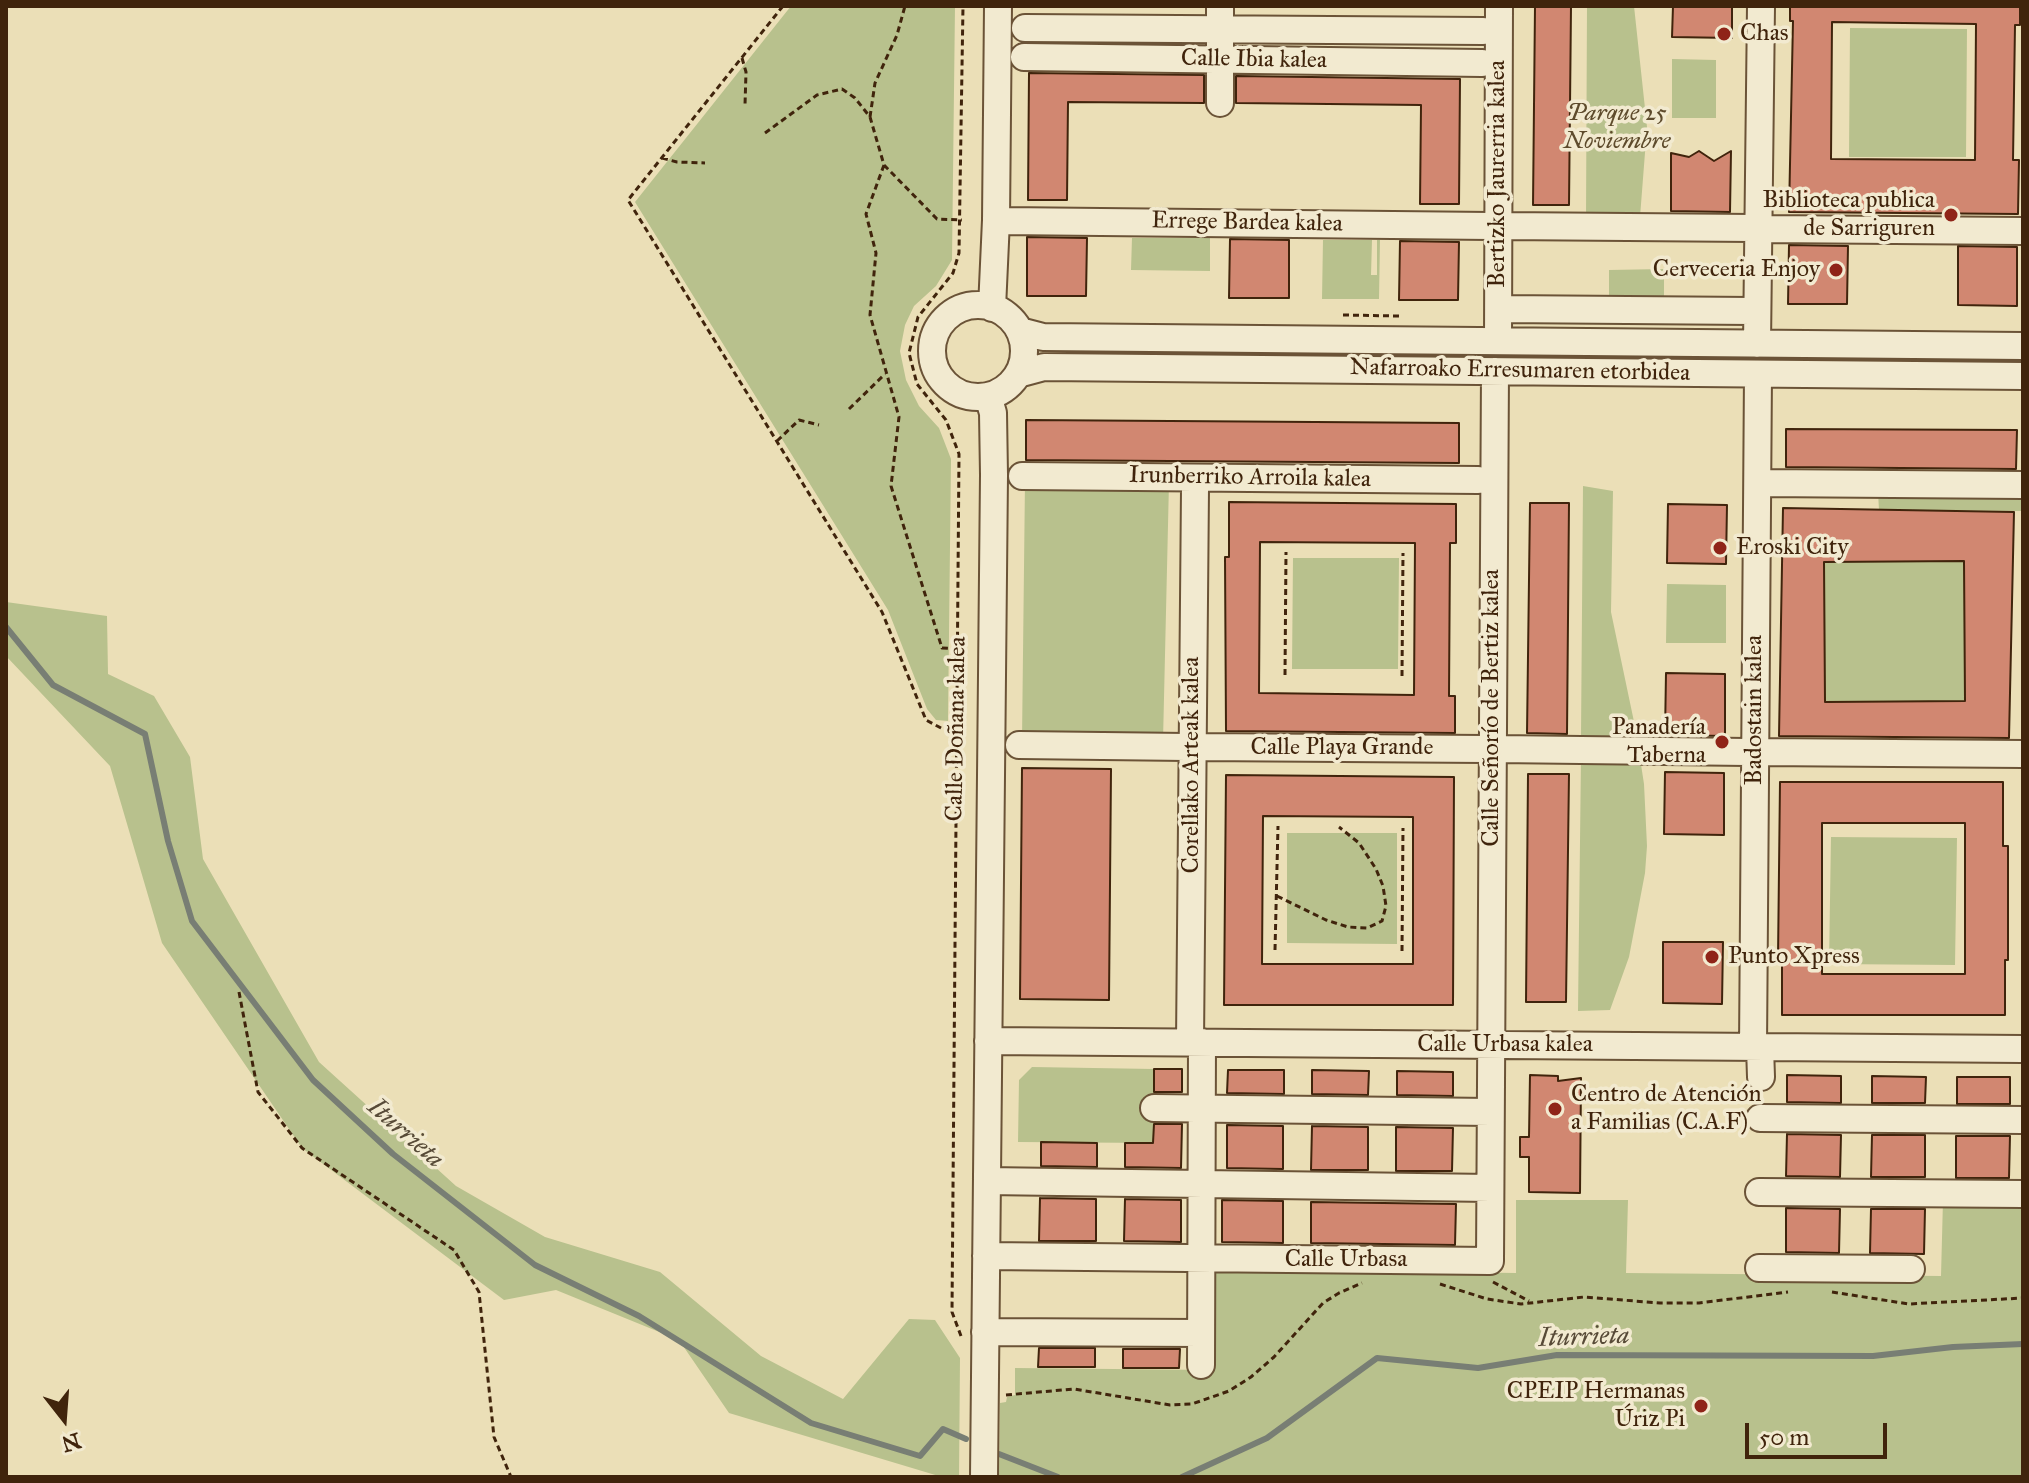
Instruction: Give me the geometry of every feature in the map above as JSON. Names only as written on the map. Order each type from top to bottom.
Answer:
[{"type":"street","points":[[992,308],[998,6]]},
{"type":"street","name":"Bertizko Jaurerria kalea","points":[[1498,341],[1499,6]]},
{"type":"street","points":[[1757,344],[1761,6]]},
{"type":"street","points":[[1220,18],[1220,103]]},
{"type":"street","name":"Calle Ibia kalea","points":[[1025,28],[1108,29],[1220,18],[1400,31],[1483,31]]},
{"type":"street","points":[[1108,29],[1108,58]]},
{"type":"street","points":[[1400,31],[1400,62]]},
{"type":"street","name":"Calle Ibia kalea","points":[[1024,57],[1482,63]]},
{"type":"street","name":"Errege Bardea kalea","points":[[1004,221],[2023,231]]},
{"type":"street","points":[[964,308],[992,308],[1006,315],[1020,331],[1024,353],[1018,374],[1007,386],[988,396],[967,396],[947,386],[935,366],[932,350],[935,335],[948,316],[964,308]]},
{"type":"street","points":[[1502,309],[1752,311]]},
{"type":"street","name":"Nafarroako Erresumaren etorbidea","points":[[1020,331],[1043,337],[2023,346]]},
{"type":"street","name":"Nafarroako Erresumaren etorbidea","points":[[1018,374],[1044,367],[2023,376]]},
{"type":"street","name":"Calle Señorío de Bertiz kalea","points":[[1490,1044],[1495,371]]},
{"type":"street","name":"Badostain kalea","points":[[1758,374],[1757,1047],[1761,1077]]},
{"type":"street","name":"Calle Doñana kalea","points":[[984,1477],[976,1339],[986,1256],[987,1181],[994,475],[993,413],[988,396]]},
{"type":"street","name":"Irunberriko Arroila kalea","points":[[1022,476],[1478,480]]},
{"type":"street","points":[[1763,483],[2023,485]]},
{"type":"street","name":"Corellako Arteak kalea","points":[[1195,489],[1196,1042]]},
{"type":"street","name":"Calle Playa Grande","points":[[1019,745],[2023,754]]},
{"type":"street","name":"Calle Urbasa kalea","points":[[988,1041],[2023,1049]]},
{"type":"street","points":[[1196,1042],[1202,1108],[1201,1365]]},
{"type":"street","points":[[1488,1269],[1490,1044]]},
{"type":"street","points":[[1154,1108],[1490,1112]]},
{"type":"street","points":[[1760,1118],[2023,1120]]},
{"type":"street","points":[[987,1181],[1490,1188]]},
{"type":"street","points":[[1759,1192],[2023,1194]]},
{"type":"street","name":"Calle Urbasa","points":[[986,1256],[1201,1259],[1488,1269]]},
{"type":"street","points":[[1759,1268],[1911,1269]]},
{"type":"street","points":[[976,1339],[1201,1333]]},
{"type":"path","points":[[783,6],[628,200],[882,612],[926,720],[956,736]]},
{"type":"path","points":[[870,117],[875,83],[897,35],[905,6]]},
{"type":"path","name":"Calle Doñana kalea","points":[[963,6],[962,220],[959,253],[953,273],[918,317],[909,353],[917,384],[946,420],[959,454],[952,1312],[976,1339]]},
{"type":"path","points":[[742,57],[746,72],[745,105]]},
{"type":"path","points":[[765,133],[817,95],[842,89],[855,98],[870,117],[884,165],[937,219],[962,220]]},
{"type":"path","points":[[662,158],[705,163]]},
{"type":"path","points":[[884,165],[866,214],[876,253],[870,315],[899,417],[891,486],[942,648],[965,649]]},
{"type":"path","points":[[849,409],[885,374]]},
{"type":"path","points":[[777,441],[799,420],[819,425]]},
{"type":"path","points":[[1285,675],[1286,552]]},
{"type":"path","points":[[1402,676],[1403,553]]},
{"type":"path","points":[[1275,950],[1278,826]]},
{"type":"path","points":[[1277,896],[1348,927],[1367,928],[1382,921],[1386,906],[1376,869],[1359,843],[1339,827]]},
{"type":"path","points":[[1402,951],[1403,828]]},
{"type":"path","points":[[239,992],[258,1092],[302,1148],[454,1250],[479,1292],[494,1437],[511,1477]]},
{"type":"path","points":[[1488,1269],[1531,1303]]},
{"type":"path","points":[[1435,1282],[1505,1303],[1584,1297],[1681,1304],[1793,1292]]},
{"type":"path","points":[[996,1396],[1074,1389],[1170,1405],[1192,1404],[1229,1391],[1251,1377],[1274,1357],[1323,1303],[1362,1283]]},
{"type":"path","points":[[1822,1292],[1909,1304],[2023,1298]]},
{"type":"green space","points":[[791,6],[955,6],[952,260],[936,286],[914,306],[905,325],[900,351],[906,380],[919,406],[939,428],[951,459],[948,721],[936,720],[927,709],[888,610],[635,202]]},
{"type":"green space","name":"Parque 25 Noviembre","points":[[1587,6],[1634,6],[1647,127],[1640,217],[1586,217]]},
{"type":"green space","points":[[1850,28],[1967,29],[1966,157],[1849,157]]},
{"type":"green space","points":[[1672,59],[1716,60],[1716,118],[1672,118]]},
{"type":"green space","points":[[1132,238],[1210,238],[1210,271],[1131,270]]},
{"type":"green space","points":[[1323,240],[1372,240],[1371,275],[1377,275],[1377,240],[1380,240],[1379,299],[1322,299]]},
{"type":"green space","points":[[1664,269],[1664,303],[1609,304],[1609,270]]},
{"type":"green space","points":[[1229,350],[1438,353],[1437,361],[1229,359]]},
{"type":"green space","points":[[1456,352],[1644,354],[1644,363],[1456,360]]},
{"type":"green space","points":[[1025,481],[1169,482],[1163,741],[1022,740]]},
{"type":"green space","points":[[1583,486],[1613,491],[1611,612],[1637,736],[1581,736]]},
{"type":"green space","points":[[1878,492],[2023,493],[2023,511],[1879,510]]},
{"type":"green space","points":[[1293,558],[1399,558],[1398,669],[1292,669]]},
{"type":"green space","points":[[1964,561],[1965,701],[1825,702],[1824,562]]},
{"type":"green space","points":[[1667,584],[1726,585],[1726,643],[1666,643]]},
{"type":"green space","points":[[6,602],[107,616],[108,674],[154,696],[190,757],[203,859],[319,1062],[456,1186],[545,1237],[660,1272],[761,1356],[843,1399],[909,1319],[935,1320],[960,1358],[959,1477],[942,1477],[729,1413],[679,1340],[556,1290],[504,1300],[302,1148],[162,943],[110,766],[6,656]]},
{"type":"green space","points":[[1581,757],[1640,758],[1644,784],[1645,873],[1629,957],[1610,1010],[1578,1011]]},
{"type":"green space","points":[[1287,833],[1397,833],[1397,944],[1287,943]]},
{"type":"green space","points":[[1831,837],[1957,838],[1955,965],[1829,964]]},
{"type":"green space","points":[[1032,1067],[1154,1069],[1153,1143],[1018,1142],[1019,1080]]},
{"type":"green space","points":[[1516,1200],[1628,1200],[1626,1273],[1941,1276],[1943,1200],[2023,1201],[2023,1477],[999,1477],[1000,1403],[1015,1395],[1015,1368],[1211,1370],[1213,1269],[1516,1273]]},
{"type":"building","points":[[1535,6],[1571,6],[1569,205],[1533,205]]},
{"type":"building","points":[[1673,6],[1732,6],[1732,38],[1672,37]]},
{"type":"building","points":[[1790,6],[2020,6],[2020,25],[2015,25],[2013,160],[2019,160],[2018,214],[1789,212],[1793,21],[1790,21]],"holes":[[[1832,22],[1976,24],[1975,160],[1831,159]]]},
{"type":"building","points":[[1029,73],[1204,75],[1204,103],[1068,102],[1067,200],[1028,200]]},
{"type":"building","points":[[1236,76],[1460,79],[1459,204],[1420,204],[1421,105],[1236,103]]},
{"type":"building","points":[[1699,151],[1714,161],[1731,151],[1730,212],[1671,211],[1671,153],[1689,157]]},
{"type":"building","points":[[1027,237],[1087,238],[1086,296],[1027,296]]},
{"type":"building","points":[[1230,239],[1289,240],[1289,298],[1229,298]]},
{"type":"building","points":[[1400,241],[1459,242],[1458,300],[1399,300]]},
{"type":"building","points":[[1789,245],[1848,246],[1847,304],[1788,304]]},
{"type":"building","points":[[1958,246],[2017,247],[2017,306],[1958,305]]},
{"type":"building","points":[[1026,420],[1459,423],[1459,463],[1026,460]]},
{"type":"building","points":[[1786,429],[2017,430],[2016,469],[1786,467]]},
{"type":"building","points":[[1229,502],[1456,504],[1456,543],[1450,543],[1449,696],[1455,696],[1455,733],[1226,731],[1225,557],[1229,557]],"holes":[[[1260,542],[1415,543],[1414,695],[1259,693]]]},
{"type":"building","points":[[1530,503],[1569,503],[1567,734],[1527,733]]},
{"type":"building","points":[[1668,504],[1727,505],[1726,564],[1667,563]]},
{"type":"building","points":[[1783,508],[2014,512],[2009,738],[1779,736]],"holes":[[[1964,561],[1965,701],[1825,702],[1824,562]]]},
{"type":"building","points":[[1666,673],[1725,674],[1725,736],[1665,735]]},
{"type":"building","points":[[1022,768],[1111,769],[1109,1000],[1020,999]]},
{"type":"building","points":[[1665,772],[1724,773],[1724,835],[1664,834]]},
{"type":"building","points":[[1528,774],[1569,774],[1566,1002],[1526,1002]]},
{"type":"building","points":[[1226,775],[1454,777],[1453,1005],[1224,1005]],"holes":[[[1263,816],[1413,817],[1413,964],[1262,964]]]},
{"type":"building","points":[[1780,782],[2003,782],[2003,846],[2008,846],[2005,1015],[1782,1015],[1782,958],[1778,958]],"holes":[[[1822,823],[1965,823],[1965,974],[1822,974]]]},
{"type":"building","points":[[1663,942],[1723,942],[1722,1004],[1663,1003]]},
{"type":"building","points":[[1154,1069],[1182,1069],[1182,1092],[1154,1092]]},
{"type":"building","points":[[1228,1070],[1284,1070],[1284,1094],[1227,1093]]},
{"type":"building","points":[[1312,1070],[1369,1071],[1368,1095],[1312,1094]]},
{"type":"building","points":[[1397,1071],[1453,1072],[1453,1096],[1397,1095]]},
{"type":"building","name":"Centro de Atención a Familias (C.A.F)","points":[[1530,1075],[1558,1076],[1558,1081],[1581,1078],[1580,1193],[1529,1192],[1529,1157],[1520,1157],[1520,1137],[1529,1137]]},
{"type":"building","points":[[1787,1075],[1841,1076],[1841,1103],[1787,1102]]},
{"type":"building","points":[[1872,1076],[1926,1077],[1925,1103],[1872,1103]]},
{"type":"building","points":[[1957,1077],[2010,1077],[2010,1104],[1957,1104]]},
{"type":"building","points":[[1154,1124],[1182,1124],[1181,1168],[1125,1167],[1125,1143],[1153,1143]]},
{"type":"building","points":[[1227,1125],[1283,1126],[1283,1169],[1227,1168]]},
{"type":"building","points":[[1312,1126],[1368,1127],[1368,1170],[1311,1170]]},
{"type":"building","points":[[1396,1127],[1453,1128],[1452,1171],[1396,1171]]},
{"type":"building","points":[[1787,1134],[1841,1135],[1840,1177],[1786,1176]]},
{"type":"building","points":[[1872,1135],[1925,1135],[1925,1177],[1871,1177]]},
{"type":"building","points":[[1956,1136],[2010,1136],[2009,1178],[1956,1178]]},
{"type":"building","points":[[1041,1142],[1097,1143],[1097,1167],[1041,1166]]},
{"type":"building","points":[[1040,1198],[1096,1199],[1096,1241],[1039,1241]]},
{"type":"building","points":[[1125,1199],[1181,1200],[1181,1242],[1124,1241]]},
{"type":"building","points":[[1222,1200],[1283,1201],[1283,1243],[1222,1242]]},
{"type":"building","points":[[1311,1202],[1456,1204],[1455,1245],[1311,1243]]},
{"type":"building","points":[[1786,1208],[1840,1209],[1839,1253],[1786,1252]]},
{"type":"building","points":[[1871,1209],[1925,1209],[1924,1254],[1870,1253]]},
{"type":"building","points":[[1039,1348],[1095,1348],[1095,1367],[1038,1367]]},
{"type":"building","points":[[1123,1349],[1180,1349],[1179,1368],[1123,1368]]},
{"type":"waterway","name":"Iturrieta","points":[[6,627],[53,685],[145,734],[168,841],[192,921],[313,1080],[393,1154],[535,1265],[639,1316],[811,1423],[920,1456],[943,1429],[966,1439]]},
{"type":"waterway","name":"Iturrieta","points":[[1182,1477],[1267,1438],[1377,1358],[1478,1368],[1557,1355],[1873,1356],[1953,1347],[2023,1344]]},
{"type":"waterway","name":"Iturrieta","points":[[999,1454],[1058,1477]]},
{"type":"place","name":"Chas","points":[[1724,34]]},
{"type":"place","name":"Biblioteca publica de Sarriguren","points":[[1951,215]]},
{"type":"place","name":"Cerveceria Enjoy","points":[[1836,270]]},
{"type":"place","name":"Eroski City","points":[[1720,548]]},
{"type":"place","name":"Panadería Taberna","points":[[1722,742]]},
{"type":"place","name":"Punto Xpress","points":[[1712,957]]},
{"type":"place","name":"Centro de Atención a Familias (C.A.F)","points":[[1555,1109]]},
{"type":"place","name":"CPEIP Hermanas Úriz Pi","points":[[1701,1406]]}]
